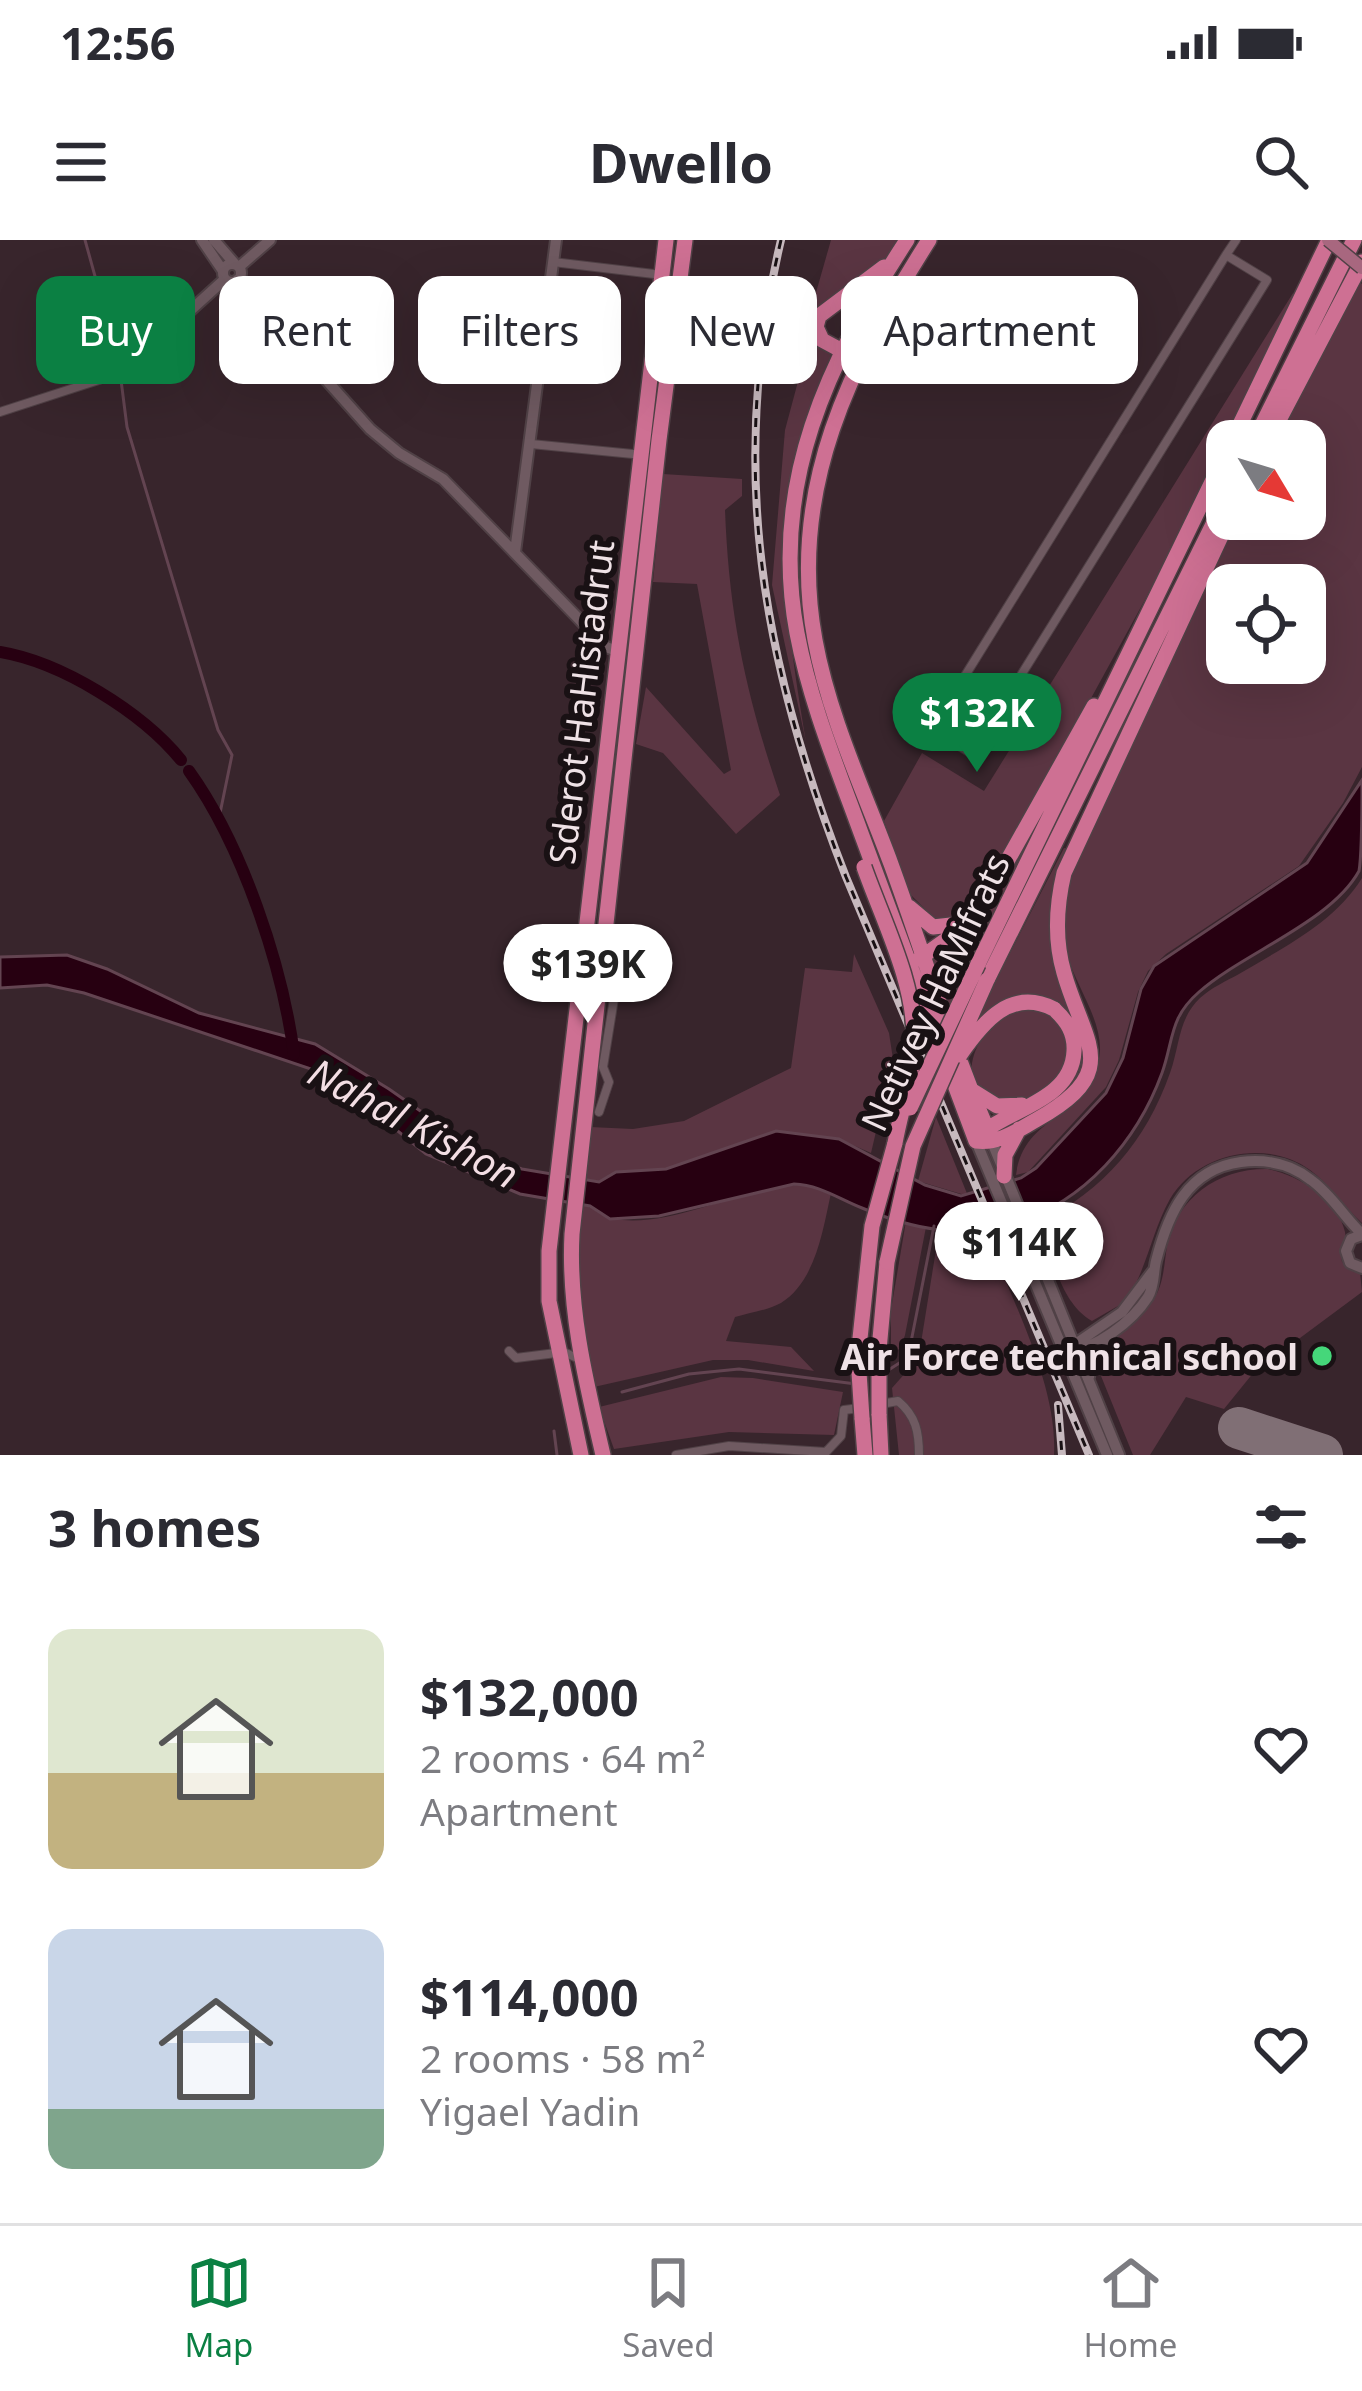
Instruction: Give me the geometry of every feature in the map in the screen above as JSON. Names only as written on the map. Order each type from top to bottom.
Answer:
[{"type":"highway","name":"Sderot HaHistadrut","points":[[580,1455],[552,1347],[551,1228],[666,240]]},
{"type":"highway","name":"Sderot HaHistadrut","points":[[603,1454],[576,1334],[572,1234],[685,240]]},
{"type":"highway","points":[[907,276],[929,240]]},
{"type":"highway","points":[[1242,420],[1328,240]]},
{"type":"highway","points":[[1264,420],[1354,240]]},
{"type":"highway","points":[[895,1143],[913,1057],[914,1025],[820,722],[798,638],[790,552],[808,434],[840,352],[903,246]]},
{"type":"highway","points":[[840,352],[819,336],[819,316],[903,246]]},
{"type":"highway","points":[[1279,420],[1362,248]]},
{"type":"highway","points":[[1334,312],[1362,265]]},
{"type":"highway","points":[[848,384],[822,467],[812,531],[812,619],[829,694],[985,1137]]},
{"type":"highway","name":"Netivey HaMifrats","points":[[881,1455],[858,1358],[867,1259],[895,1143],[1206,494]]},
{"type":"highway","name":"Netivey HaMifrats","points":[[865,1455],[887,1262],[907,1165],[987,980],[1206,539]]},
{"type":"highway","points":[[1097,760],[1218,541]]},
{"type":"highway","points":[[985,1137],[1019,1129],[1066,1099],[1080,1085],[1091,1060],[1088,1031],[1064,976],[1057,944],[1059,893],[1100,793],[1218,541]]},
{"type":"highway","points":[[911,968],[922,954],[973,916],[991,892],[1171,567]]},
{"type":"highway","points":[[820,722],[911,968],[985,1137]]},
{"type":"highway","points":[[905,903],[933,927],[955,926],[973,916]]},
{"type":"highway","points":[[938,1087],[980,1026],[998,1011],[1020,1002],[1054,1009],[1068,1024],[1074,1049],[1063,1083],[985,1137]]},
{"type":"highway","points":[[969,1087],[997,1106],[1042,1098]]},
{"type":"highway","points":[[998,1178],[1019,1129]]},
{"type":"main road","points":[[1328,240],[1362,265]]},
{"type":"street","points":[[202,240],[370,429],[443,479],[606,647],[616,651]]},
{"type":"street","points":[[214,240],[232,272]]},
{"type":"street","points":[[195,306],[270,240]]},
{"type":"street","points":[[514,551],[556,240]]},
{"type":"street","points":[[1226,255],[1267,280],[972,754],[932,729],[1226,255],[1236,240]]},
{"type":"street","points":[[553,262],[654,274]]},
{"type":"street","points":[[0,412],[89,384]]},
{"type":"street","points":[[531,444],[633,454]]},
{"type":"street","points":[[605,930],[622,949]]},
{"type":"street","points":[[602,959],[622,949]]},
{"type":"street","points":[[599,1112],[608,1082],[603,1067],[622,949]]},
{"type":"street","points":[[985,1137],[1021,1233],[1119,1455]]},
{"type":"street","points":[[1088,1381],[1092,1357],[1149,1296],[1170,1216],[1184,1192],[1207,1173],[1234,1163],[1264,1162],[1300,1172],[1322,1189],[1362,1235],[1349,1242]]},
{"type":"street","points":[[1348,1218],[1348,1260],[1362,1268]]},
{"type":"street","points":[[1021,1233],[1059,1306],[1108,1455]]},
{"type":"street","points":[[1072,1350],[1129,1306],[1154,1268]]},
{"type":"street","points":[[1059,1306],[1078,1329],[1094,1331]]},
{"type":"street","points":[[1072,1350],[1114,1331]]},
{"type":"street","points":[[509,1351],[516,1358],[568,1347],[576,1334]]},
{"type":"street","points":[[552,1347],[582,1361]]},
{"type":"street","points":[[676,1455],[729,1450],[827,1454],[842,1436],[844,1411],[898,1401],[910,1411],[919,1432],[919,1455]]},
{"type":"shaded area","points":[[831,240],[902,240],[868,276],[841,276],[841,297],[817,317],[817,289]]},
{"type":"shaded area","points":[[1359,281],[1362,767],[1299,866],[1166,954],[1148,971],[1106,1087],[1028,1172],[1016,1175],[1031,1139],[1083,1095],[1093,1080],[1099,1060],[1098,1033],[1065,945],[1069,880],[1206,586],[1206,684],[1326,684],[1326,564],[1216,564],[1227,540],[1326,540],[1326,420],[1287,420]]},
{"type":"shaded area","points":[[1293,293],[1292,305],[1236,420],[1214,420]]},
{"type":"shaded area","points":[[817,324],[833,353],[797,452],[785,545],[791,639],[806,742],[772,585],[785,430],[797,384],[817,384]]},
{"type":"shaded area","points":[[1206,433],[1206,482],[997,870],[965,910],[935,919],[909,893],[884,821],[922,753],[984,791]]},
{"type":"shaded area","points":[[663,474],[742,479],[742,496],[725,510],[730,585],[749,689],[780,795],[736,834],[663,753],[636,744],[646,687],[724,774],[731,770],[697,584],[653,582]]},
{"type":"shaded area","points":[[1062,775],[949,1013],[930,954],[965,930]]},
{"type":"shaded area","points":[[1064,848],[1069,849],[1053,894],[1050,934],[1076,1017],[1071,1019],[1024,996],[998,1003],[973,1025]]},
{"type":"shaded area","points":[[1362,878],[1362,1223],[1317,1176],[1292,1160],[1253,1153],[1215,1161],[1182,1183],[1170,1199],[1130,1294],[1092,1321],[1065,1290],[1040,1222],[1103,1179],[1135,1142],[1160,1098],[1183,1024],[1200,998],[1307,933]]},
{"type":"shaded area","points":[[854,954],[889,1033],[893,1059],[871,1153],[839,1139],[776,1131],[666,1169],[616,1172],[599,1182],[585,1179],[590,1127],[633,1129],[684,1121],[791,1068],[805,968],[852,972]]},
{"type":"shaded area","points":[[1034,1008],[1054,1016],[1067,1038],[1068,1054],[1058,1077],[1036,1094],[1011,1100],[973,1084],[974,1057],[986,1033],[1008,1016]]},
{"type":"shaded area","points":[[936,1117],[968,1196],[918,1181]]},
{"type":"shaded area","points":[[1268,1169],[1304,1183],[1334,1209],[1345,1232],[1342,1262],[1360,1272],[1362,1292],[1254,1372],[1224,1409],[1186,1397],[1150,1455],[1133,1455],[1099,1371],[1105,1350],[1154,1299],[1172,1229],[1190,1200],[1217,1180]]},
{"type":"shaded area","points":[[810,1185],[831,1193],[810,1268],[781,1303],[735,1317],[726,1341],[791,1347],[814,1371],[748,1360],[713,1360],[594,1387],[579,1297],[580,1204],[609,1218],[638,1220],[687,1212],[761,1190]]},
{"type":"shaded area","points":[[906,1221],[926,1227],[905,1335],[891,1357],[891,1310]]},
{"type":"shaded area","points":[[984,1230],[1040,1370],[1054,1455],[899,1455],[892,1388],[920,1349],[939,1231]]},
{"type":"shaded area","points":[[721,1377],[843,1392],[834,1435],[729,1432],[614,1449],[599,1407]]},
{"type":"water","name":"Nahal Kishon","points":[[1362,780],[1359,871],[1346,889],[1308,921],[1217,978],[1189,1002],[1177,1020],[1151,1098],[1105,1166],[1063,1201],[994,1228],[956,1231],[918,1226],[794,1184],[659,1216],[610,1219],[590,1206],[520,1194],[426,1154],[329,1075],[84,993],[47,985],[0,988],[0,957],[67,955],[199,1013],[315,1044],[486,1157],[522,1169],[599,1182],[616,1172],[666,1169],[776,1131],[839,1139],[925,1185],[961,1196],[1021,1178],[1036,1168],[1106,1093],[1123,1058],[1141,989],[1154,966],[1307,863]]},
{"type":"waterway","points":[[85,240],[95,276]]},
{"type":"waterway","points":[[122,384],[127,427],[218,730],[232,755],[218,823]]},
{"type":"waterway","points":[[0,652],[49,666],[99,692],[145,724],[181,760]]},
{"type":"waterway","points":[[189,771],[226,834],[257,906],[280,982],[294,1054]]},
{"type":"waterway","points":[[887,1371],[904,1360],[910,1347],[934,1226]]},
{"type":"waterway","points":[[622,1392],[689,1374],[739,1369],[856,1384]]},
{"type":"waterway","points":[[554,1431],[557,1455]]},
{"type":"runway","points":[[1239,1428],[1322,1455]]},
{"type":"railway","points":[[781,240],[765,324],[756,485],[774,642],[793,719],[846,877],[1089,1455]]},
{"type":"railway","points":[[1058,1405],[1062,1455]]},
{"type":"place","name":"Air Force technical school","points":[[1322,1356]]}]
